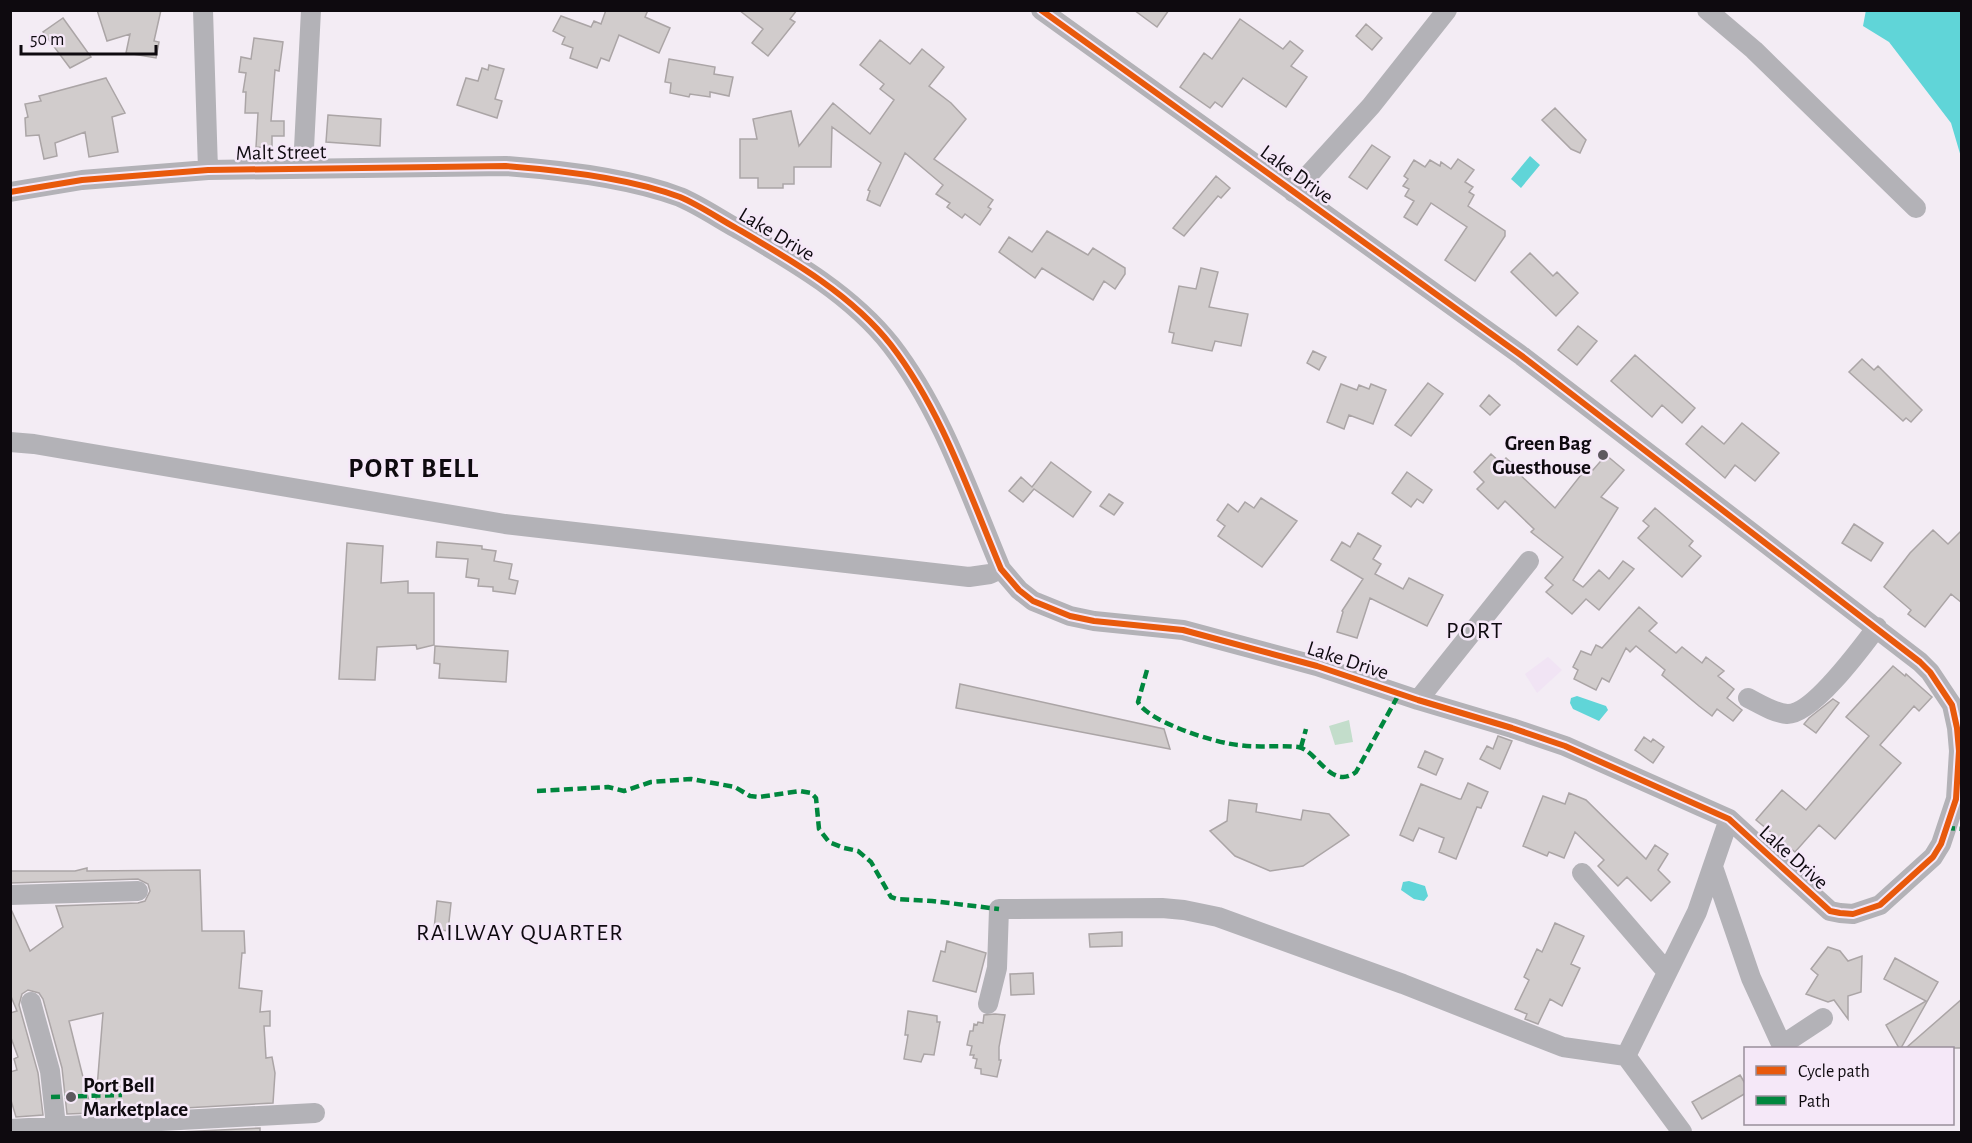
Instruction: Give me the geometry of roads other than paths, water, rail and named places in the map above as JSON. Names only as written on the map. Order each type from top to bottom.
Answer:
[{"type":"street","points":[[203,10],[208,170]]},
{"type":"street","points":[[303,168],[311,10]]},
{"type":"street","name":"Lake Drive","points":[[553,170],[629,183],[681,198],[803,268],[866,318],[891,345],[935,414],[1001,569],[1019,590],[1048,609],[1094,621],[1183,630],[1317,666],[1565,746],[1729,819],[1830,911],[1853,914],[1880,905],[1933,857],[1941,844],[1956,799],[1959,751],[1952,705],[1930,672],[1877,627],[1522,356],[1041,10]]},
{"type":"street","points":[[1293,192],[1371,106],[1447,10]]},
{"type":"street","points":[[1707,10],[1754,50],[1916,208]]},
{"type":"street","name":"Malt Street","points":[[10,192],[82,180],[208,170],[506,166],[553,170]]},
{"type":"street","points":[[10,442],[34,444],[505,524],[969,577],[990,574],[1001,569]]},
{"type":"street","points":[[1418,700],[1529,561]]},
{"type":"street","points":[[1748,698],[1786,714],[1798,712],[1818,699],[1877,627]]},
{"type":"street","points":[[1626,1056],[1698,912],[1729,819]]},
{"type":"street","points":[[1713,867],[1751,978],[1783,1047],[1823,1018]]},
{"type":"street","points":[[1582,873],[1667,972]]},
{"type":"street","points":[[10,895],[138,891]]},
{"type":"street","points":[[988,1004],[998,968],[999,909],[1184,910],[1218,917],[1359,968],[1563,1047],[1626,1056],[1682,1132]]},
{"type":"street","points":[[31,1002],[50,1071],[56,1126]]},
{"type":"street","points":[[10,1129],[315,1113]]},
{"type":"water","points":[[1866,10],[1961,11],[1961,157],[1951,123],[1889,42],[1863,26]]},
{"type":"water","points":[[1530,156],[1540,165],[1521,188],[1511,179]]},
{"type":"water","points":[[1577,696],[1606,706],[1608,710],[1599,721],[1573,709],[1570,703],[1571,698]]},
{"type":"water","points":[[1409,881],[1425,886],[1428,896],[1424,901],[1414,899],[1401,890],[1403,882]]},
{"type":"place","name":"Green Bag Guesthouse","points":[[1603,455]]},
{"type":"place","name":"Port Bell Marketplace","points":[[71,1097]]},
{"type":"district","name":"PORT BELL","points":[[414,468]]},
{"type":"district","name":"PORT","points":[[1475,630]]},
{"type":"district","name":"RAILWAY QUARTER","points":[[520,932]]}]
